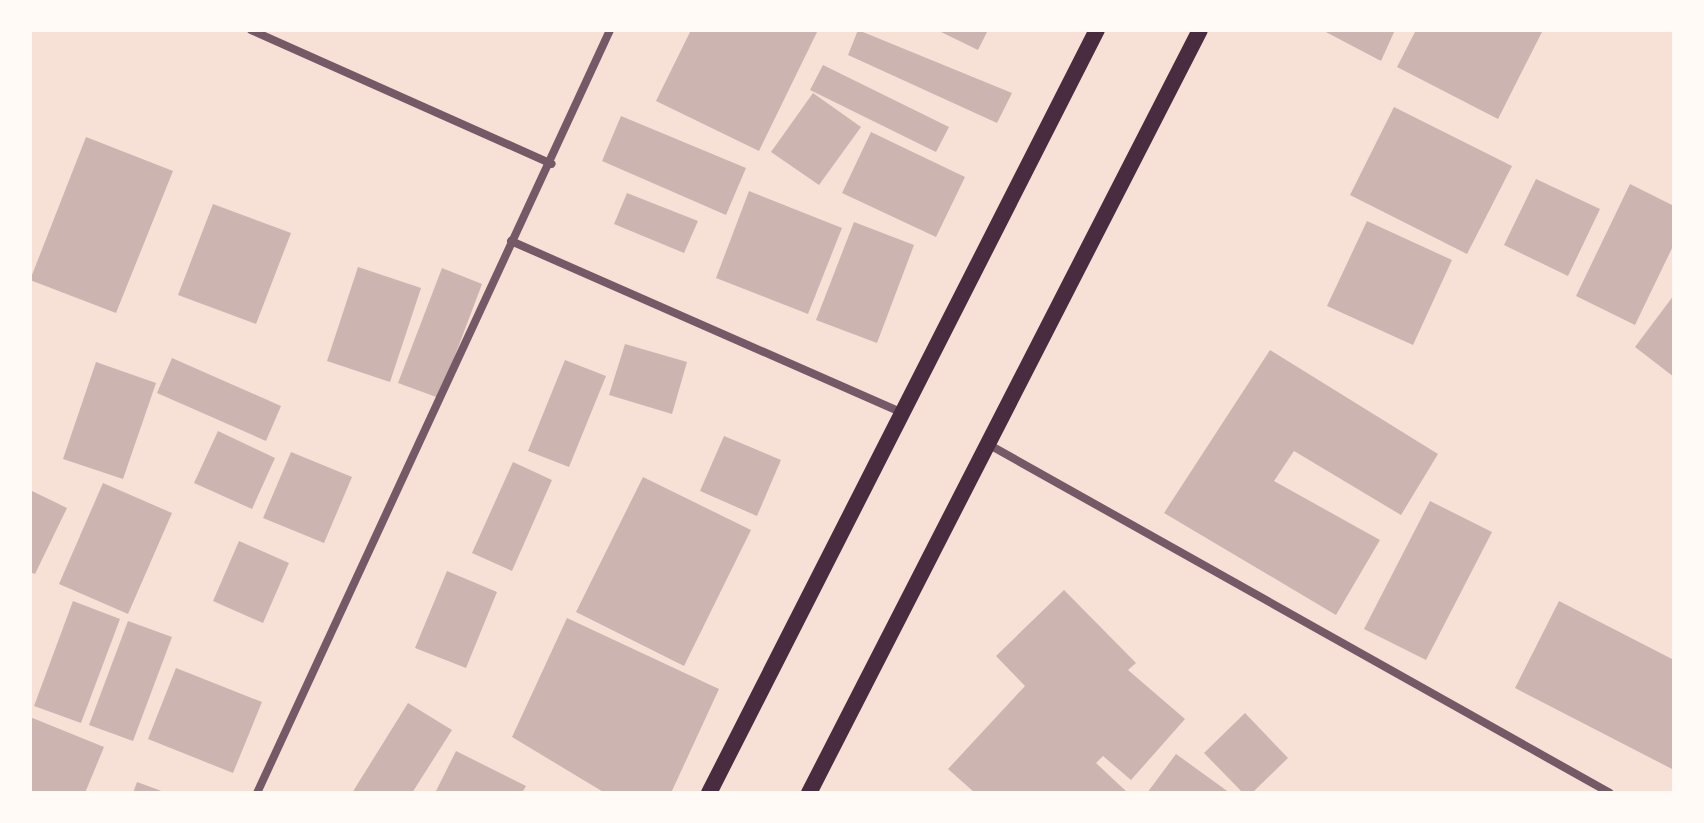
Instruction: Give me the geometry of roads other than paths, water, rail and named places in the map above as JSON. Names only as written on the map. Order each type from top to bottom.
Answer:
[{"type":"main road","points":[[709,793],[1097,30]]},
{"type":"main road","points":[[809,793],[984,442],[1200,30]]},
{"type":"street","points":[[251,30],[552,164]]},
{"type":"street","points":[[257,793],[511,241],[552,164],[610,30]]},
{"type":"street","points":[[511,241],[901,412]]},
{"type":"street","points":[[984,442],[1610,793]]}]
